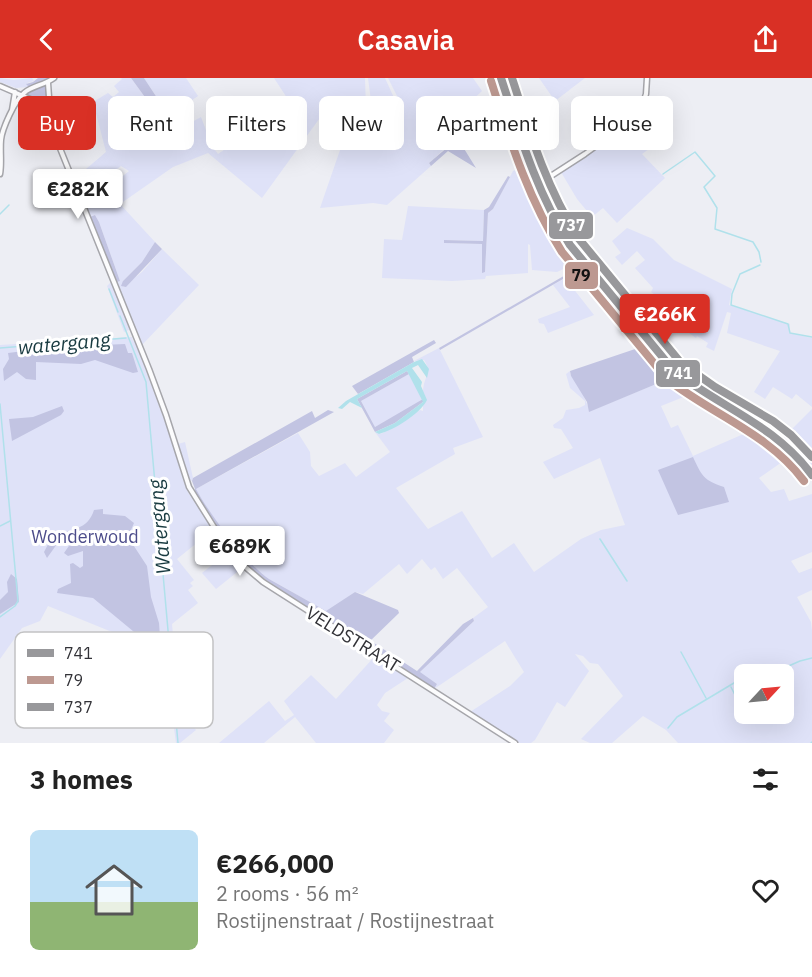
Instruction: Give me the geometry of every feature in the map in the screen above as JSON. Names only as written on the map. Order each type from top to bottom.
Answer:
[{"type":"street","points":[[0,174],[0,139],[12,111],[24,92],[48,83],[54,78]]},
{"type":"street","points":[[501,78],[537,184],[556,224],[570,245],[666,363],[695,387],[782,441],[800,458],[812,475]]},
{"type":"street","points":[[537,184],[585,154],[639,115],[646,94],[647,78]]},
{"type":"street","points":[[48,83],[51,96]]},
{"type":"street","points":[[0,86],[22,95]]},
{"type":"street","points":[[12,111],[15,93]]},
{"type":"street","name":"VELDSTRAAT","points":[[61,150],[166,415],[189,487],[208,518],[243,565],[263,582],[515,743]]},
{"type":"green space","points":[[0,78],[14,80],[32,78],[34,81],[27,83],[28,87],[16,88],[0,82]]},
{"type":"green space","points":[[38,78],[50,78],[45,82],[47,96],[28,95],[32,90],[26,84]]},
{"type":"green space","points":[[131,78],[144,96],[114,96],[119,92],[114,86],[122,79]]},
{"type":"green space","points":[[131,78],[144,78],[156,96],[144,96]]},
{"type":"green space","points":[[144,78],[186,78],[198,96],[194,99],[194,96],[156,96]]},
{"type":"green space","points":[[274,78],[365,78],[366,96],[319,96],[319,119],[307,136],[307,96],[286,96]]},
{"type":"green space","points":[[368,78],[385,78],[393,96],[370,96]]},
{"type":"green space","points":[[388,78],[473,78],[482,91],[477,96],[416,96],[416,150],[443,150],[429,163],[431,166],[387,205],[373,203],[320,208],[340,150],[404,150],[404,96],[397,96]]},
{"type":"green space","points":[[539,78],[585,78],[559,98],[559,96],[552,96]]},
{"type":"green space","points":[[108,93],[112,96],[108,96],[108,150],[194,150],[194,121],[201,117],[206,130],[206,150],[215,150],[218,154],[224,150],[297,150],[262,198],[208,153],[173,167],[120,204],[155,242],[142,262],[123,281],[123,287],[142,272],[162,249],[199,285],[142,345],[117,282],[120,281],[99,222],[95,215],[90,217],[86,206],[129,171],[121,166],[105,178],[100,174],[86,185],[79,175],[106,152],[96,114],[96,100]]},
{"type":"green space","points":[[444,150],[465,150],[476,168],[448,151],[431,166],[429,163]]},
{"type":"green space","points":[[592,150],[648,150],[642,154],[665,178],[617,223],[603,208],[592,217],[577,199],[561,172]]},
{"type":"green space","points":[[524,166],[541,207],[578,262],[557,272],[532,270],[530,245],[528,244],[528,273],[452,281],[382,278],[384,239],[402,240],[408,206],[484,210],[483,241],[444,240],[444,243],[483,244],[482,272],[485,272],[488,213],[493,209],[513,171]]},
{"type":"green space","points":[[508,176],[510,177],[493,209],[488,213],[485,272],[482,273],[482,244],[444,243],[444,240],[483,241],[484,210],[489,207]]},
{"type":"green space","points":[[95,215],[120,281],[117,282],[90,217]]},
{"type":"green space","points":[[627,228],[653,239],[674,260],[732,289],[729,305],[790,324],[789,333],[812,338],[812,407],[796,394],[792,399],[773,387],[765,399],[754,392],[780,351],[727,333],[731,313],[727,312],[714,351],[706,347],[708,343],[697,336],[696,338],[682,328],[679,330],[669,324],[676,310],[651,292],[653,288],[635,268],[645,260],[637,251],[622,265],[615,257],[621,253],[612,241]]},
{"type":"green space","points":[[155,242],[162,249],[126,287],[121,286],[142,262]]},
{"type":"green space","points":[[581,266],[582,268],[440,350],[439,348]]},
{"type":"green space","points":[[565,278],[594,315],[548,333],[544,324],[539,323],[538,319],[570,307],[553,285]]},
{"type":"green space","points":[[112,281],[131,329],[124,332],[107,286]]},
{"type":"green space","name":"Wonderwoud","points":[[132,337],[135,341],[189,494],[221,540],[212,547],[203,538],[177,559],[194,580],[190,583],[193,586],[188,590],[198,603],[172,624],[173,632],[112,632],[48,606],[40,621],[15,632],[15,638],[0,659],[0,345]]},
{"type":"green space","points":[[434,340],[436,343],[412,357],[414,362],[358,394],[352,386]]},
{"type":"green space","points":[[125,344],[128,353],[132,353],[138,372],[133,373],[95,360],[81,364],[36,362],[36,380],[26,379],[17,372],[4,381],[3,369],[9,359],[8,353],[56,347]]},
{"type":"green space","points":[[644,346],[673,377],[589,412],[587,402],[570,371]]},
{"type":"green space","points":[[439,348],[483,437],[453,448],[455,454],[396,488],[428,529],[462,511],[492,558],[514,543],[534,572],[581,539],[601,530],[625,525],[600,458],[554,479],[543,462],[573,448],[561,429],[554,428],[553,425],[563,418],[566,410],[585,405],[585,401],[570,388],[566,374],[570,371],[581,390],[590,411],[673,377],[696,392],[661,406],[671,428],[678,425],[693,456],[755,429],[778,442],[792,455],[759,478],[771,492],[784,489],[789,501],[812,494],[812,552],[791,561],[799,573],[812,568],[812,590],[797,597],[811,622],[812,631],[812,743],[678,743],[666,730],[643,716],[612,743],[590,743],[581,739],[623,696],[598,664],[590,663],[583,656],[575,654],[589,671],[565,707],[557,702],[535,740],[531,743],[520,743],[470,712],[510,686],[524,672],[505,641],[434,689],[437,684],[419,673],[474,621],[473,618],[488,607],[457,568],[443,579],[435,567],[431,570],[422,559],[407,574],[399,564],[363,594],[355,592],[326,612],[269,579],[249,562],[210,512],[196,489],[298,433],[310,452],[311,466],[319,476],[345,463],[356,477],[390,452],[375,432],[383,433],[420,410],[423,411],[423,387],[428,370],[424,360],[414,361]]},
{"type":"green space","points":[[407,371],[409,374],[361,401],[375,427],[423,399],[423,402],[395,423],[375,432],[357,399]]},
{"type":"green space","points":[[409,374],[423,399],[375,427],[361,401]]},
{"type":"green space","points":[[62,406],[64,411],[61,415],[12,441],[9,419],[33,417]]},
{"type":"green space","points":[[812,409],[812,469],[801,454],[783,438]]},
{"type":"green space","points":[[328,410],[334,412],[196,489],[229,538],[269,579],[326,611],[355,592],[398,610],[399,613],[366,645],[252,571],[223,535],[195,494],[192,481],[193,478],[312,411],[315,418]]},
{"type":"green space","points":[[185,442],[192,481],[188,479],[178,444]]},
{"type":"green space","points":[[693,457],[704,476],[724,487],[729,502],[678,515],[658,470]]},
{"type":"green space","points":[[103,509],[103,514],[125,516],[134,523],[128,537],[147,566],[151,597],[160,632],[134,632],[93,598],[57,593],[58,589],[71,583],[70,564],[73,563],[80,568],[83,566],[83,551],[68,556],[64,553],[78,533],[67,535],[69,540],[67,543],[57,544],[47,558],[44,552],[53,535],[83,525],[94,510]]},
{"type":"green space","points":[[230,551],[241,569],[216,589],[202,573]]},
{"type":"green space","points":[[11,574],[17,579],[19,602],[0,614],[0,600],[8,592],[7,582]]},
{"type":"green space","points":[[473,618],[474,621],[420,672],[437,684],[434,689],[370,647],[374,643],[417,671],[463,624]]},
{"type":"green space","points":[[375,656],[408,678],[385,693],[377,705],[382,711],[390,713],[384,721],[394,730],[384,743],[316,743],[295,717],[264,743],[219,743],[269,701],[285,721],[294,715],[284,701],[311,675],[336,699]]},
{"type":"green space","name":"Wonderwoud","points":[[174,728],[194,728],[196,730],[180,743],[176,743]]},
{"type":"shaded area","points":[[422,359],[429,369],[427,378],[418,365],[412,368],[422,382],[421,386],[427,400],[419,411],[399,425],[379,434],[375,432],[395,423],[423,402],[407,371],[357,399],[362,408],[350,402],[342,409],[338,408],[346,401]]},
{"type":"waterway","points":[[663,174],[695,152],[715,176],[704,187],[717,208],[715,229],[753,242],[759,252],[761,262]]},
{"type":"waterway","points":[[0,214],[9,205]]},
{"type":"waterway","points":[[760,265],[740,274],[732,294],[731,305],[788,324],[790,333],[812,337]]},
{"type":"waterway","points":[[109,289],[118,312]]},
{"type":"waterway","name":"Watergang","points":[[120,316],[146,382],[168,632]]},
{"type":"waterway","name":"watergang","points":[[0,348],[126,338]]},
{"type":"waterway","name":"watergang","points":[[0,404],[18,601],[0,617]]},
{"type":"waterway","points":[[0,526],[10,521]]},
{"type":"waterway","points":[[600,539],[627,581]]},
{"type":"waterway","points":[[681,652],[706,698]]},
{"type":"waterway","points":[[793,664],[812,658]]},
{"type":"waterway","points":[[668,728],[677,717],[734,683]]},
{"type":"waterway","points":[[731,687],[734,693]]},
{"type":"waterway","name":"Watergang","points":[[177,728],[178,743]]},
{"type":"transit line","name":"741","points":[[501,78],[522,143],[539,185],[570,245],[674,371],[765,430],[782,443],[812,475]]},
{"type":"transit line","name":"737","points":[[512,78],[548,181],[579,239],[681,363],[715,387],[773,421],[791,435],[812,457]]},
{"type":"transit line","name":"79","points":[[491,81],[530,190],[562,252],[667,379],[757,437],[790,464],[804,481]]}]
